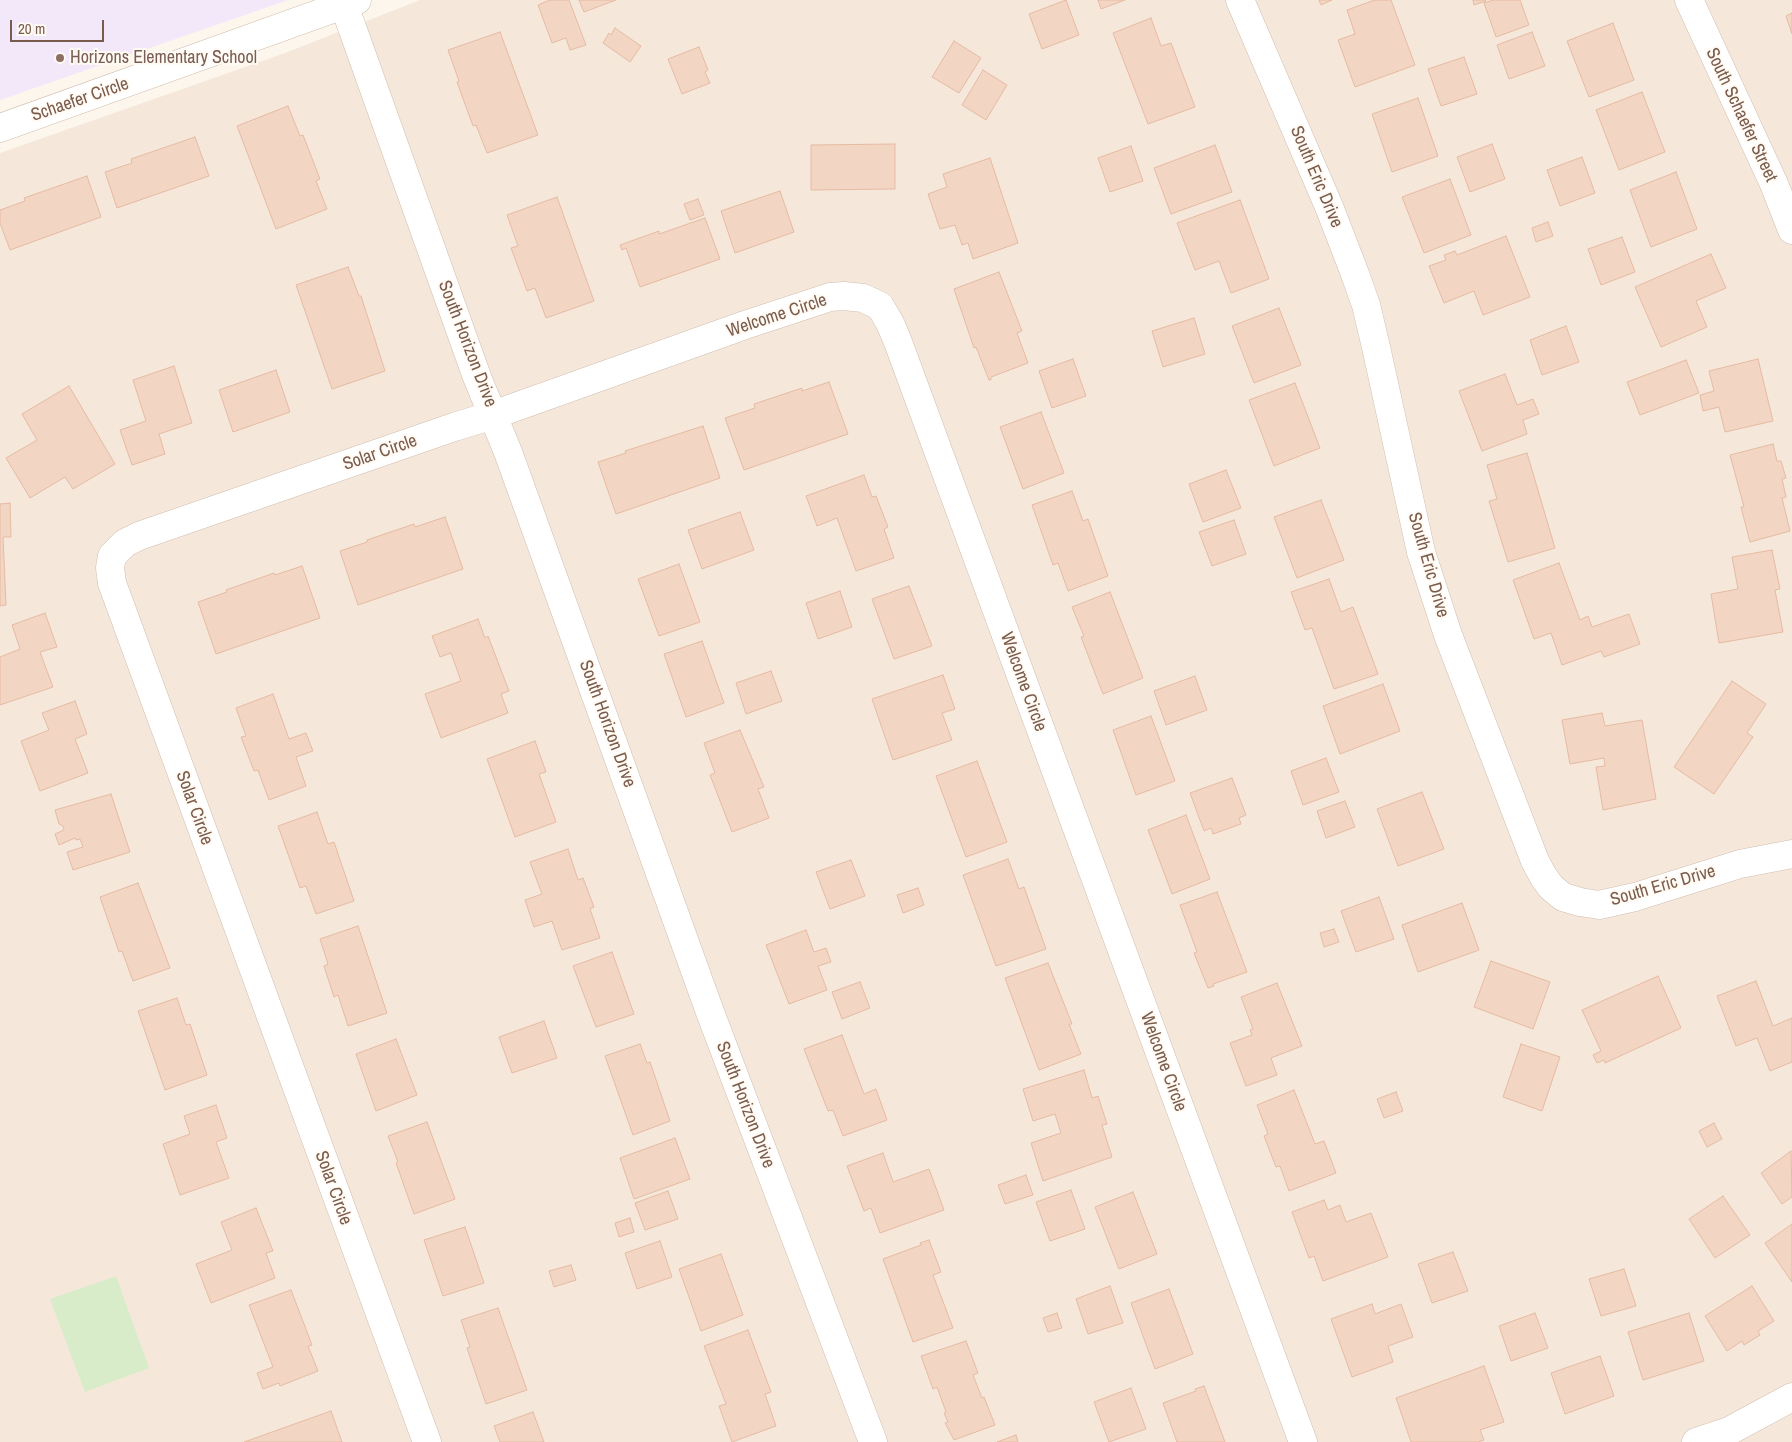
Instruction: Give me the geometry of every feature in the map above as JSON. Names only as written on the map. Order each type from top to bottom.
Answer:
[{"type":"street","name":"South Eric Drive","points":[[1240,0],[1330,209],[1366,305],[1421,552],[1448,635],[1535,861],[1543,876],[1551,888],[1563,896],[1580,902],[1599,904],[1635,897],[1740,864],[1792,854]]},
{"type":"street","name":"South Schaefer Street","points":[[1689,0],[1783,180],[1792,230]]},
{"type":"street","name":"Schaefer Circle","points":[[0,128],[351,2]]},
{"type":"street","name":"South Horizon Drive","points":[[351,2],[477,378],[494,415],[710,1012],[874,1442]]},
{"type":"street","name":"Welcome Circle","points":[[494,415],[736,328],[830,297],[863,298],[880,306],[898,342],[1303,1442]]},
{"type":"street","name":"Solar Circle","points":[[427,1442],[148,684],[112,584],[110,568],[112,556],[125,543],[140,536],[494,415]]},
{"type":"street","points":[[1696,1442],[1728,1431],[1792,1397]]},
{"type":"shaded area","name":"Horizons Elementary School","points":[[0,0],[288,0],[0,100]]},
{"type":"shaded area","points":[[420,0],[1792,0],[1792,1442],[0,1442],[0,153],[285,53]]},
{"type":"green space","points":[[116,1276],[149,1368],[85,1392],[50,1299]]},
{"type":"building","points":[[550,0],[569,0],[586,45],[570,50],[566,38],[552,43],[538,5]]},
{"type":"building","points":[[579,0],[616,0],[584,12]]},
{"type":"building","points":[[1066,0],[1079,35],[1042,49],[1029,14]]},
{"type":"building","points":[[1098,0],[1125,0],[1101,9]]},
{"type":"building","points":[[1319,0],[1332,0],[1321,5]]},
{"type":"building","points":[[1375,0],[1391,0],[1415,65],[1355,87],[1338,40],[1355,34],[1347,10]]},
{"type":"building","points":[[1473,0],[1485,0],[1486,1],[1474,5]]},
{"type":"building","points":[[1493,0],[1520,0],[1529,25],[1496,37],[1484,3]]},
{"type":"building","points":[[1792,13],[1792,34],[1786,16]]},
{"type":"building","points":[[1151,18],[1161,46],[1171,43],[1195,107],[1148,124],[1113,33]]},
{"type":"building","points":[[1613,23],[1634,80],[1589,97],[1567,41]]},
{"type":"building","points":[[615,28],[641,46],[630,62],[603,43],[609,33],[611,35]]},
{"type":"building","points":[[500,32],[538,135],[487,153],[476,125],[473,126],[448,50]]},
{"type":"building","points":[[1532,32],[1545,66],[1509,79],[1497,45]]},
{"type":"building","points":[[954,41],[981,58],[959,93],[932,77]]},
{"type":"building","points":[[699,47],[708,70],[705,72],[710,83],[682,94],[668,59]]},
{"type":"building","points":[[1464,57],[1477,94],[1441,106],[1428,69]]},
{"type":"building","points":[[983,70],[1007,85],[986,120],[962,105]]},
{"type":"building","points":[[1642,92],[1665,152],[1619,170],[1596,110]]},
{"type":"building","points":[[1418,98],[1438,156],[1392,172],[1372,114]]},
{"type":"building","points":[[288,106],[300,136],[303,135],[320,179],[316,181],[327,209],[276,229],[237,126]]},
{"type":"building","points":[[195,137],[209,176],[117,208],[105,172],[132,163],[131,159]]},
{"type":"building","points":[[895,144],[895,189],[811,190],[811,145]]},
{"type":"building","points":[[1492,144],[1505,179],[1470,192],[1457,157]]},
{"type":"building","points":[[1215,145],[1232,192],[1171,214],[1154,168]]},
{"type":"building","points":[[1131,146],[1143,181],[1110,192],[1098,158]]},
{"type":"building","points":[[1582,157],[1595,193],[1560,206],[1547,170]]},
{"type":"building","points":[[990,158],[1018,243],[973,259],[968,243],[962,245],[955,225],[940,229],[928,194],[947,187],[943,174]]},
{"type":"building","points":[[1676,172],[1697,229],[1651,247],[1630,190]]},
{"type":"building","points":[[87,176],[101,217],[10,250],[0,223],[0,210],[25,201],[24,198]]},
{"type":"building","points":[[1450,179],[1471,235],[1424,253],[1402,197]]},
{"type":"building","points":[[780,191],[794,232],[735,253],[721,211]]},
{"type":"building","points":[[557,197],[594,301],[546,318],[535,288],[527,291],[511,248],[518,246],[507,215]]},
{"type":"building","points":[[698,199],[704,215],[690,220],[684,204]]},
{"type":"building","points":[[1240,200],[1269,279],[1231,293],[1219,261],[1195,270],[1177,223]]},
{"type":"building","points":[[705,218],[720,259],[640,287],[626,248],[622,250],[620,245],[659,231],[659,234]]},
{"type":"building","points":[[1548,222],[1553,236],[1536,242],[1532,228]]},
{"type":"building","points":[[1506,236],[1530,297],[1483,315],[1474,291],[1444,303],[1429,266],[1446,260],[1444,255],[1455,251],[1457,255]]},
{"type":"building","points":[[1622,237],[1635,272],[1601,285],[1588,249]]},
{"type":"building","points":[[1711,254],[1726,288],[1696,301],[1707,327],[1661,347],[1635,287]]},
{"type":"building","points":[[348,267],[359,296],[361,296],[385,371],[332,389],[296,285]]},
{"type":"building","points":[[999,272],[1022,331],[1017,333],[1028,363],[991,377],[991,380],[989,380],[976,347],[974,348],[954,289]]},
{"type":"building","points":[[1279,308],[1301,365],[1254,383],[1232,326]]},
{"type":"building","points":[[1194,318],[1205,354],[1163,367],[1152,331]]},
{"type":"building","points":[[1566,326],[1579,362],[1542,375],[1530,340]]},
{"type":"building","points":[[1073,359],[1086,396],[1052,408],[1039,371]]},
{"type":"building","points":[[1758,359],[1773,421],[1725,432],[1719,407],[1703,411],[1700,395],[1714,391],[1709,371]]},
{"type":"building","points":[[1686,360],[1699,393],[1640,415],[1627,382]]},
{"type":"building","points":[[174,366],[192,423],[159,434],[165,454],[132,465],[120,430],[146,421],[133,380]]},
{"type":"building","points":[[276,370],[290,412],[233,432],[219,390]]},
{"type":"building","points":[[1505,374],[1517,405],[1533,399],[1539,414],[1523,420],[1527,434],[1482,451],[1459,391]]},
{"type":"building","points":[[829,382],[848,434],[744,470],[725,418],[755,408],[754,404],[802,388],[802,391]]},
{"type":"building","points":[[1295,383],[1320,448],[1274,466],[1249,400]]},
{"type":"building","points":[[69,386],[115,464],[73,489],[65,477],[30,498],[6,458],[37,440],[22,414]]},
{"type":"building","points":[[1041,412],[1064,473],[1023,489],[1000,427]]},
{"type":"building","points":[[703,426],[720,478],[616,514],[598,462],[626,453],[625,451]]},
{"type":"building","points":[[1773,444],[1777,461],[1781,461],[1786,478],[1782,479],[1786,497],[1782,498],[1790,531],[1750,542],[1741,507],[1744,507],[1730,455]]},
{"type":"building","points":[[1527,453],[1555,548],[1508,562],[1489,501],[1497,499],[1487,465]]},
{"type":"building","points":[[1226,470],[1241,508],[1203,522],[1189,484]]},
{"type":"building","points":[[864,475],[872,497],[876,496],[888,527],[884,529],[894,558],[856,571],[837,518],[817,526],[806,496]]},
{"type":"building","points":[[1072,491],[1083,521],[1088,519],[1108,576],[1068,591],[1058,563],[1053,565],[1032,505]]},
{"type":"building","points":[[1321,500],[1344,560],[1297,578],[1274,517]]},
{"type":"building","points":[[10,503],[11,537],[3,537],[6,605],[0,606],[0,504]]},
{"type":"building","points":[[740,512],[754,550],[702,569],[688,530]]},
{"type":"building","points":[[445,517],[463,569],[358,605],[340,551],[414,524],[415,527]]},
{"type":"building","points":[[1234,520],[1246,554],[1212,566],[1199,532]]},
{"type":"building","points":[[1772,550],[1780,589],[1775,590],[1783,632],[1719,643],[1711,594],[1738,589],[1732,557]]},
{"type":"building","points":[[1559,563],[1580,620],[1588,616],[1592,627],[1629,614],[1640,644],[1604,657],[1601,651],[1562,665],[1551,633],[1534,639],[1513,580]]},
{"type":"building","points":[[679,564],[700,622],[659,636],[638,579]]},
{"type":"building","points":[[302,566],[320,618],[216,654],[198,602],[274,573],[275,575]]},
{"type":"building","points":[[1329,579],[1341,612],[1353,607],[1378,674],[1334,689],[1312,628],[1305,630],[1291,592]]},
{"type":"building","points":[[909,586],[932,646],[894,659],[872,599]]},
{"type":"building","points":[[840,591],[852,627],[818,639],[806,603]]},
{"type":"building","points":[[1110,592],[1143,678],[1103,694],[1081,637],[1084,636],[1072,607]]},
{"type":"building","points":[[45,613],[57,647],[40,652],[53,687],[0,705],[0,657],[20,649],[12,625]]},
{"type":"building","points":[[478,619],[485,638],[488,636],[509,691],[501,694],[508,713],[441,738],[425,694],[461,681],[451,653],[440,657],[432,636]]},
{"type":"building","points":[[702,641],[724,703],[686,717],[664,654]]},
{"type":"building","points":[[771,671],[782,701],[746,714],[736,683]]},
{"type":"building","points":[[943,675],[955,709],[942,713],[952,740],[893,760],[872,699]]},
{"type":"building","points":[[1195,676],[1207,710],[1166,725],[1154,691]]},
{"type":"building","points":[[1732,681],[1766,704],[1747,733],[1753,737],[1714,794],[1674,767]]},
{"type":"building","points":[[1383,684],[1400,731],[1340,754],[1323,706]]},
{"type":"building","points":[[273,694],[289,739],[306,733],[313,751],[296,757],[306,786],[269,800],[258,770],[254,771],[241,737],[246,736],[236,708]]},
{"type":"building","points":[[75,701],[87,734],[75,739],[88,773],[40,791],[21,741],[49,730],[42,713]]},
{"type":"building","points":[[1602,713],[1605,726],[1642,720],[1656,799],[1603,810],[1596,767],[1605,766],[1604,758],[1570,764],[1562,720]]},
{"type":"building","points":[[1151,716],[1175,781],[1136,795],[1113,730]]},
{"type":"building","points":[[740,730],[764,787],[758,789],[769,818],[732,832],[710,775],[715,773],[704,743]]},
{"type":"building","points":[[535,741],[546,772],[539,774],[556,822],[515,837],[487,759]]},
{"type":"building","points":[[1326,758],[1339,792],[1303,805],[1291,771]]},
{"type":"building","points":[[977,761],[1007,842],[966,857],[936,776]]},
{"type":"building","points":[[1232,778],[1246,815],[1239,818],[1241,824],[1213,834],[1211,828],[1204,831],[1190,793]]},
{"type":"building","points":[[1422,792],[1444,849],[1398,866],[1377,809]]},
{"type":"building","points":[[111,794],[130,852],[73,870],[67,852],[83,847],[80,839],[76,840],[75,838],[59,845],[55,834],[64,830],[63,826],[59,824],[55,810]]},
{"type":"building","points":[[1345,801],[1355,827],[1326,838],[1317,811]]},
{"type":"building","points":[[317,812],[328,844],[334,842],[354,901],[316,914],[306,886],[300,888],[278,826]]},
{"type":"building","points":[[1186,815],[1210,879],[1172,894],[1148,830]]},
{"type":"building","points":[[568,849],[578,880],[583,878],[594,907],[590,909],[600,938],[562,950],[552,921],[534,927],[525,900],[542,894],[530,862]]},
{"type":"building","points":[[1008,859],[1019,889],[1024,887],[1046,949],[996,966],[963,875]]},
{"type":"building","points":[[851,860],[865,896],[830,909],[816,872]]},
{"type":"building","points":[[138,883],[170,968],[133,981],[122,951],[119,952],[100,897]]},
{"type":"building","points":[[918,888],[924,905],[903,913],[897,895]]},
{"type":"building","points":[[1217,892],[1247,972],[1213,984],[1214,986],[1208,988],[1194,953],[1197,952],[1180,905]]},
{"type":"building","points":[[1379,897],[1394,939],[1356,952],[1341,911]]},
{"type":"building","points":[[1462,903],[1479,950],[1418,972],[1402,925]]},
{"type":"building","points":[[358,926],[387,1013],[348,1026],[338,995],[334,997],[324,966],[328,964],[320,939]]},
{"type":"building","points":[[1334,929],[1339,942],[1324,947],[1320,933]]},
{"type":"building","points":[[806,930],[814,952],[826,948],[831,962],[818,966],[827,990],[789,1004],[766,945]]},
{"type":"building","points":[[612,952],[634,1014],[596,1027],[573,966]]},
{"type":"building","points":[[1491,961],[1550,982],[1533,1029],[1474,1007]]},
{"type":"building","points":[[1048,963],[1072,1024],[1069,1024],[1081,1054],[1039,1070],[1005,978]]},
{"type":"building","points":[[1658,976],[1681,1028],[1605,1063],[1604,1060],[1597,1063],[1593,1055],[1601,1051],[1582,1010]]},
{"type":"building","points":[[1756,981],[1773,1026],[1792,1018],[1792,1062],[1770,1071],[1757,1038],[1736,1046],[1717,996]]},
{"type":"building","points":[[860,982],[870,1008],[842,1019],[832,992]]},
{"type":"building","points":[[1277,983],[1302,1046],[1271,1058],[1277,1075],[1246,1086],[1230,1043],[1252,1035],[1250,1030],[1253,1029],[1241,997]]},
{"type":"building","points":[[177,998],[186,1025],[190,1024],[207,1075],[165,1090],[138,1011]]},
{"type":"building","points":[[544,1021],[557,1058],[512,1073],[499,1037]]},
{"type":"building","points":[[842,1035],[864,1094],[876,1089],[887,1120],[843,1136],[833,1110],[828,1111],[804,1049]]},
{"type":"building","points":[[396,1039],[417,1095],[376,1111],[356,1054]]},
{"type":"building","points":[[640,1044],[647,1063],[650,1062],[670,1121],[633,1135],[605,1056]]},
{"type":"building","points":[[1521,1044],[1560,1057],[1542,1111],[1503,1097]]},
{"type":"building","points":[[1084,1070],[1092,1098],[1098,1096],[1107,1124],[1102,1125],[1112,1157],[1043,1181],[1031,1143],[1061,1133],[1055,1114],[1033,1121],[1023,1089]]},
{"type":"building","points":[[1294,1090],[1315,1144],[1324,1141],[1336,1173],[1289,1191],[1280,1166],[1276,1167],[1264,1136],[1268,1134],[1257,1105]]},
{"type":"building","points":[[1396,1092],[1403,1111],[1384,1118],[1377,1099]]},
{"type":"building","points":[[216,1105],[227,1138],[216,1142],[229,1178],[180,1195],[163,1144],[190,1134],[184,1116]]},
{"type":"building","points":[[427,1122],[455,1199],[414,1214],[388,1136]]},
{"type":"building","points":[[1714,1123],[1722,1139],[1707,1147],[1699,1131]]},
{"type":"building","points":[[675,1138],[690,1179],[634,1199],[620,1158]]},
{"type":"building","points":[[1791,1151],[1792,1197],[1782,1204],[1761,1173]]},
{"type":"building","points":[[883,1153],[893,1182],[929,1169],[944,1210],[880,1233],[871,1208],[864,1211],[847,1166]]},
{"type":"building","points":[[1026,1175],[1033,1195],[1005,1204],[998,1185]]},
{"type":"building","points":[[1071,1190],[1085,1229],[1050,1241],[1036,1202]]},
{"type":"building","points":[[668,1191],[678,1219],[645,1230],[635,1203]]},
{"type":"building","points":[[1133,1192],[1157,1254],[1119,1269],[1095,1207]]},
{"type":"building","points":[[1723,1196],[1750,1235],[1715,1258],[1689,1219]]},
{"type":"building","points":[[1324,1200],[1328,1210],[1340,1205],[1346,1222],[1371,1213],[1388,1257],[1323,1281],[1314,1256],[1309,1258],[1292,1212]]},
{"type":"building","points":[[256,1208],[273,1251],[266,1253],[275,1278],[211,1303],[196,1264],[232,1250],[221,1222]]},
{"type":"building","points":[[630,1218],[634,1232],[619,1237],[615,1223]]},
{"type":"building","points":[[1792,1224],[1792,1282],[1765,1243]]},
{"type":"building","points":[[465,1227],[484,1283],[443,1296],[424,1240]]},
{"type":"building","points":[[929,1240],[941,1272],[933,1275],[953,1328],[913,1342],[883,1259],[921,1245],[920,1243]]},
{"type":"building","points":[[660,1241],[672,1277],[637,1289],[625,1253]]},
{"type":"building","points":[[1453,1252],[1468,1291],[1432,1303],[1418,1264]]},
{"type":"building","points":[[721,1254],[743,1315],[701,1331],[679,1269]]},
{"type":"building","points":[[571,1265],[576,1280],[554,1287],[549,1271]]},
{"type":"building","points":[[1624,1269],[1636,1306],[1601,1316],[1589,1279]]},
{"type":"building","points":[[1110,1286],[1123,1323],[1088,1334],[1076,1299]]},
{"type":"building","points":[[1752,1286],[1774,1321],[1758,1331],[1760,1335],[1744,1345],[1742,1341],[1727,1351],[1705,1316]]},
{"type":"building","points":[[1169,1289],[1193,1354],[1155,1369],[1131,1303]]},
{"type":"building","points":[[291,1290],[312,1345],[308,1346],[318,1371],[280,1386],[279,1383],[263,1389],[257,1373],[273,1367],[249,1305]]},
{"type":"building","points":[[1372,1304],[1375,1314],[1401,1304],[1413,1337],[1388,1346],[1393,1362],[1352,1377],[1331,1319]]},
{"type":"building","points":[[498,1308],[527,1390],[486,1404],[467,1348],[470,1347],[461,1320]]},
{"type":"building","points":[[1057,1313],[1062,1328],[1048,1332],[1043,1318]]},
{"type":"building","points":[[1535,1313],[1548,1348],[1511,1361],[1499,1326]]},
{"type":"building","points":[[1689,1313],[1704,1361],[1643,1380],[1628,1332]]},
{"type":"building","points":[[748,1330],[771,1392],[765,1394],[776,1426],[732,1442],[719,1406],[726,1404],[704,1346]]},
{"type":"building","points":[[966,1341],[978,1373],[973,1375],[995,1425],[954,1440],[945,1423],[948,1422],[944,1413],[946,1412],[937,1387],[933,1389],[921,1356]]},
{"type":"building","points":[[1600,1356],[1614,1396],[1565,1414],[1551,1373]]},
{"type":"building","points":[[1484,1366],[1504,1422],[1480,1430],[1484,1440],[1478,1442],[1411,1442],[1396,1398]]},
{"type":"building","points":[[1204,1386],[1225,1442],[1177,1442],[1163,1403],[1196,1391],[1195,1389]]},
{"type":"building","points":[[1131,1388],[1146,1429],[1109,1442],[1094,1402]]},
{"type":"building","points":[[331,1411],[342,1442],[244,1442]]},
{"type":"building","points":[[533,1412],[544,1442],[500,1442],[494,1426]]},
{"type":"building","points":[[1016,1435],[1018,1442],[997,1442]]},
{"type":"place","name":"Horizons Elementary School","points":[[60,58]]}]
